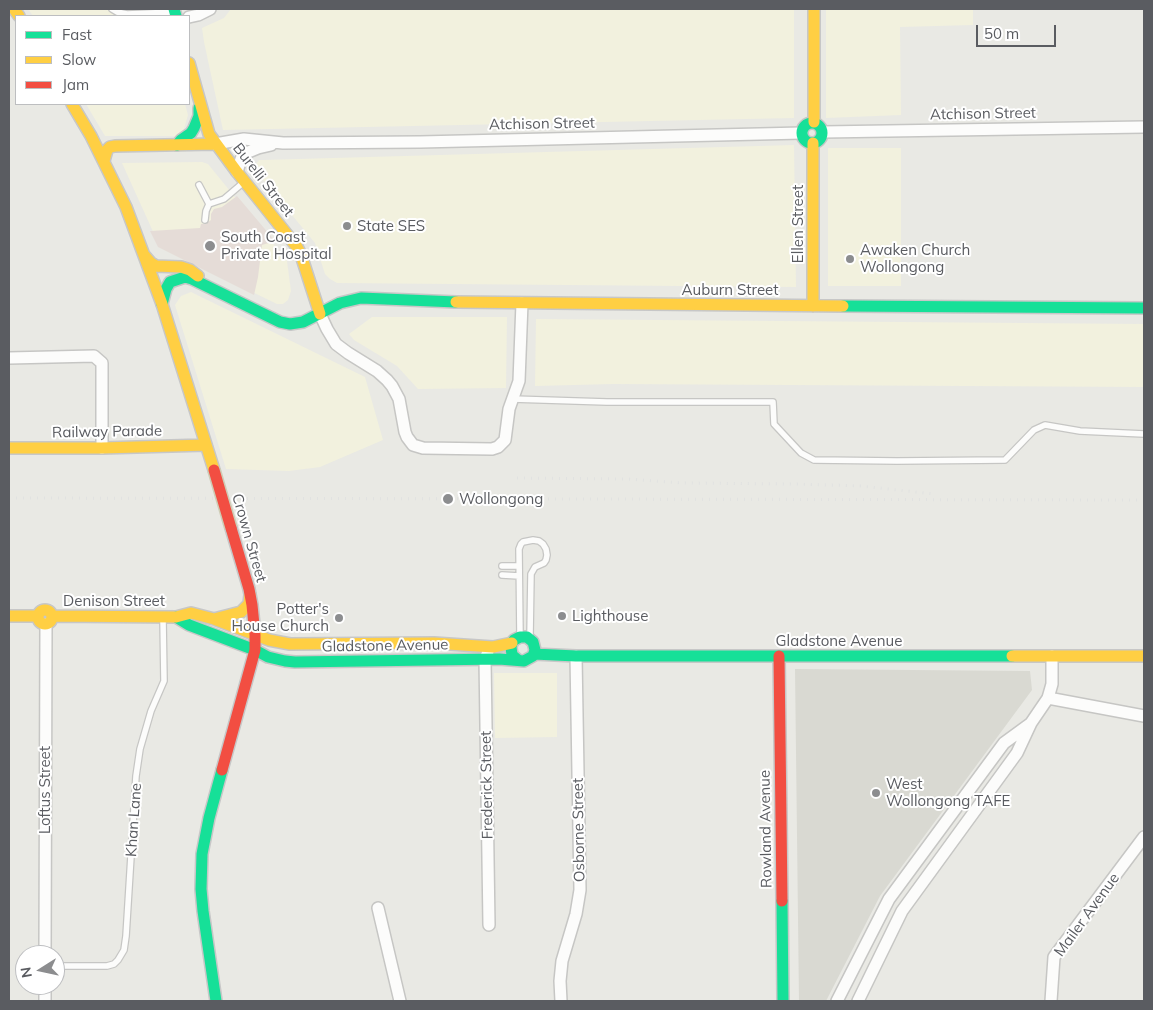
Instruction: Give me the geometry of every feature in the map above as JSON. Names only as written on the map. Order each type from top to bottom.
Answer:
[{"type":"main road","points":[[814,9],[814,122]]},
{"type":"main road","name":"Burelli Street","points":[[190,67],[207,129],[215,144],[300,252],[320,314]]},
{"type":"main road","points":[[177,146],[194,128],[198,116],[198,99]]},
{"type":"main road","name":"Crown Street","points":[[73,105],[104,161],[126,207],[145,256],[214,470],[250,595],[255,635],[254,650],[202,854],[201,888],[203,911],[216,1001]]},
{"type":"main road","points":[[814,122],[821,127],[823,132],[820,140],[813,143],[805,140],[802,130],[806,124],[814,122]]},
{"type":"main road","name":"Ellen Street","points":[[813,143],[814,306]]},
{"type":"main road","name":"Atchison Street","points":[[104,161],[107,150],[110,147],[116,146],[203,146],[215,144]]},
{"type":"main road","points":[[145,256],[156,266],[190,270],[196,274],[204,285]]},
{"type":"main road","points":[[162,304],[168,286],[174,280],[188,278],[204,285]]},
{"type":"main road","name":"Auburn Street","points":[[204,285],[283,323],[290,324],[299,323],[340,303],[361,298],[442,302],[1144,308]]},
{"type":"main road","name":"Railway Parade","points":[[9,448],[206,446]]},
{"type":"main road","points":[[214,619],[241,612],[249,604],[250,595]]},
{"type":"main road","name":"Denison Street","points":[[9,616],[46,619],[176,617],[191,613],[214,619],[255,635]]},
{"type":"main road","name":"Denison Street","points":[[176,617],[189,625],[254,650]]},
{"type":"main road","name":"Gladstone Avenue","points":[[255,635],[276,642],[290,644],[434,642],[490,647],[521,640]]},
{"type":"main road","points":[[521,640],[535,646],[533,656],[527,660],[518,660],[512,655],[511,651],[521,640]]},
{"type":"main road","name":"Gladstone Avenue","points":[[254,650],[276,659],[295,662],[518,660]]},
{"type":"main road","name":"Gladstone Avenue","points":[[534,654],[576,656],[1144,656]]},
{"type":"main road","name":"Rowland Avenue","points":[[779,656],[783,1001]]},
{"type":"street","points":[[190,17],[210,9]]},
{"type":"street","name":"Atchison Street","points":[[823,132],[1144,127]]},
{"type":"street","name":"Atchison Street","points":[[215,144],[244,139],[283,143],[802,133]]},
{"type":"street","name":"Atchison Street","points":[[237,172],[241,159],[249,151],[263,146],[283,143]]},
{"type":"street","points":[[320,314],[336,344],[388,380],[398,399],[405,432],[413,445],[423,448],[495,448],[500,446],[504,440],[508,414],[520,378],[522,303]]},
{"type":"street","points":[[9,358],[94,356],[102,363],[102,448]]},
{"type":"street","name":"Loftus Street","points":[[45,945],[46,619]]},
{"type":"street","name":"Frederick Street","points":[[489,925],[485,659],[490,647]]},
{"type":"street","name":"Osborne Street","points":[[561,1001],[562,961],[576,914],[580,890],[576,656]]},
{"type":"street","points":[[858,1001],[902,911],[1017,753],[1031,723],[1048,698],[1052,684],[1052,656]]},
{"type":"street","points":[[1048,698],[1144,716]]},
{"type":"street","points":[[837,1001],[889,898],[1004,743],[1031,723]]},
{"type":"street","name":"Mailer Avenue","points":[[1051,1001],[1054,958],[1144,837]]},
{"type":"street","points":[[378,908],[400,1001]]},
{"type":"lane","points":[[112,9],[127,14],[175,12]]},
{"type":"lane","points":[[205,220],[209,204],[224,199],[244,182]]},
{"type":"lane","points":[[199,185],[209,204]]},
{"type":"lane","points":[[512,399],[607,402],[773,402],[774,424],[801,453],[814,460],[1005,460],[1034,430],[1045,425],[1080,432],[1144,434]]},
{"type":"lane","points":[[533,540],[543,544],[546,549],[547,558],[544,563],[535,567],[530,576],[521,640],[519,549],[521,544],[533,540]]},
{"type":"lane","points":[[502,566],[519,566]]},
{"type":"lane","points":[[502,575],[519,576]]},
{"type":"lane","name":"Khan Lane","points":[[65,966],[107,966],[114,964],[124,950],[136,776],[140,749],[151,712],[164,681],[163,616]]},
{"type":"shaded area","points":[[28,9],[155,9],[158,15],[32,15]]},
{"type":"shaded area","points":[[231,9],[794,9],[794,118],[223,130],[202,28],[224,18]]},
{"type":"shaded area","points":[[826,9],[973,9],[973,25],[900,27],[901,115],[826,118]]},
{"type":"shaded area","points":[[87,105],[185,105],[188,115],[182,136],[105,136]]},
{"type":"shaded area","points":[[794,145],[796,287],[337,283],[325,274],[315,243],[254,167],[259,160]]},
{"type":"shaded area","points":[[828,148],[901,148],[901,286],[828,286]]},
{"type":"shaded area","points":[[202,162],[208,164],[287,261],[291,291],[288,300],[283,304],[277,304],[160,247],[122,163]]},
{"type":"shaded area","name":"South Coast Private Hospital","points":[[237,196],[275,241],[262,245],[254,295],[158,247],[150,231],[200,228],[201,224],[206,224],[211,220],[211,214],[214,209],[222,207]]},
{"type":"shaded area","points":[[191,292],[365,377],[383,440],[320,467],[289,471],[226,469],[175,305],[181,296]]},
{"type":"shaded area","points":[[372,317],[507,317],[506,388],[418,389],[397,366],[354,340],[349,334]]},
{"type":"shaded area","points":[[536,319],[1144,324],[1144,387],[613,384],[535,386]]},
{"type":"shaded area","name":"West Wollongong TAFE","points":[[795,669],[1030,671],[1032,690],[880,896],[826,1001],[799,1001]]},
{"type":"shaded area","points":[[494,673],[557,673],[557,737],[495,738]]},
{"type":"railway","points":[[517,478],[628,479],[682,483],[860,486],[935,494]]},
{"type":"railway","points":[[9,498],[1144,500]]},
{"type":"traffic: fast","points":[[174,9],[176,15]]},
{"type":"traffic: fast","points":[[177,145],[194,128],[199,116],[199,108]]},
{"type":"traffic: fast","points":[[808,123],[816,123],[822,129],[822,133],[822,137],[816,143],[808,143],[802,137],[802,129],[808,123]]},
{"type":"traffic: fast","points":[[162,304],[170,282],[185,277],[280,322],[290,324],[303,322],[340,303],[361,298],[456,302]]},
{"type":"traffic: fast","points":[[843,306],[1144,308]]},
{"type":"traffic: fast","points":[[176,617],[189,625],[255,650],[268,657],[285,661],[499,659],[524,661],[533,656],[535,650],[533,642],[527,637],[520,637],[512,643],[512,655],[518,660]]},
{"type":"traffic: fast","points":[[534,654],[576,656],[1012,656]]},
{"type":"traffic: fast","points":[[216,1001],[201,889],[202,854],[209,818],[222,770]]},
{"type":"traffic: fast","points":[[782,901],[783,1001]]},
{"type":"traffic: slow","points":[[14,9],[18,15]]},
{"type":"traffic: slow","points":[[814,9],[814,122]]},
{"type":"traffic: slow","points":[[190,67],[209,134],[297,247],[320,314]]},
{"type":"traffic: slow","points":[[73,105],[91,136],[126,207],[162,304],[214,470]]},
{"type":"traffic: slow","points":[[813,143],[813,306]]},
{"type":"traffic: slow","points":[[104,161],[107,150],[115,146],[215,144]]},
{"type":"traffic: slow","points":[[145,256],[156,266],[181,267],[190,270],[198,276]]},
{"type":"traffic: slow","points":[[456,302],[843,306]]},
{"type":"traffic: slow","points":[[9,448],[206,445]]},
{"type":"traffic: slow","points":[[214,619],[241,612],[249,604],[250,595]]},
{"type":"traffic: slow","points":[[42,610],[48,610],[52,617],[48,624],[42,624],[38,620],[38,614],[42,610]]},
{"type":"traffic: slow","points":[[53,616],[176,617],[191,613],[214,619],[269,640],[290,644],[434,643],[493,647],[512,643]]},
{"type":"traffic: slow","points":[[9,616],[38,616]]},
{"type":"traffic: slow","points":[[1012,656],[1144,656]]},
{"type":"traffic: jam","points":[[214,470],[231,528]]},
{"type":"traffic: jam","points":[[222,770],[255,650],[249,589],[231,528]]},
{"type":"traffic: jam","points":[[779,656],[782,901]]},
{"type":"place","name":"State SES","points":[[347,226]]},
{"type":"place","name":"South Coast Private Hospital","points":[[210,246]]},
{"type":"place","name":"Awaken Church Wollongong","points":[[850,259]]},
{"type":"place","name":"Wollongong","points":[[448,499]]},
{"type":"place","name":"Lighthouse","points":[[562,616]]},
{"type":"place","name":"Potter's House Church","points":[[339,618]]},
{"type":"place","name":"West Wollongong TAFE","points":[[876,793]]}]
